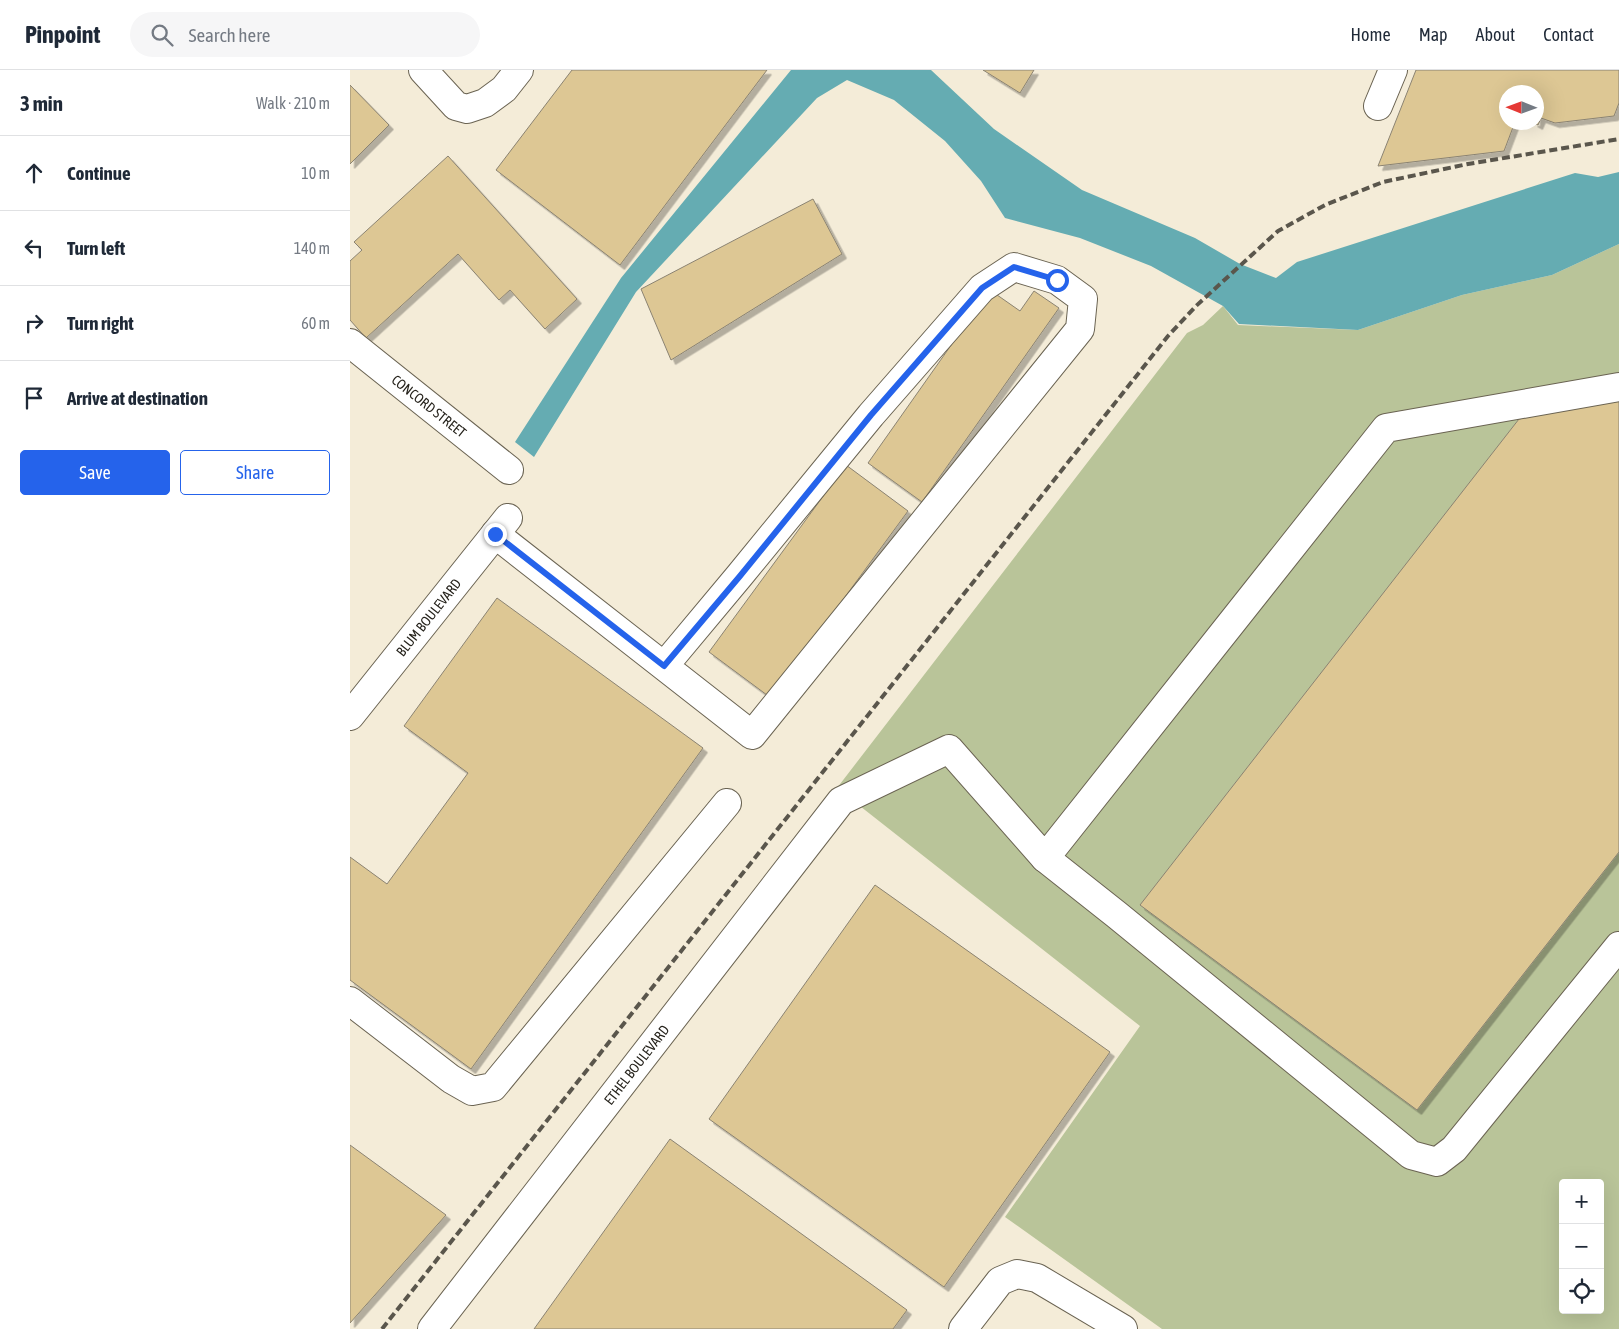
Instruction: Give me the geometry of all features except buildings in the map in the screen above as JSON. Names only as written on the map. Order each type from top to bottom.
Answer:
[{"type":"street","points":[[423,70],[456,106],[467,109],[485,103],[504,90],[519,70]]},
{"type":"street","points":[[1378,106],[1393,70]]},
{"type":"street","points":[[1014,267],[1057,280],[1083,299],[1080,329],[752,735],[664,666],[871,415],[982,288],[1014,267]]},
{"type":"street","name":"CONCORD STREET","points":[[350,343],[509,470]]},
{"type":"street","points":[[1619,387],[1386,428],[1045,858],[1411,1155],[1437,1162],[1454,1149],[1619,946]]},
{"type":"street","name":"BLUM BOULEVARD","points":[[350,716],[501,526],[664,666]]},
{"type":"street","name":"ETHEL BOULEVARD","points":[[432,1329],[841,801],[949,749],[1045,858]]},
{"type":"street","points":[[350,1001],[451,1079],[472,1091],[493,1087],[727,803]]},
{"type":"street","points":[[975,1325],[1000,1281],[1017,1274],[1037,1278],[1123,1329]]},
{"type":"green space","points":[[1619,244],[1619,1329],[1162,1329],[1005,1217],[1140,1026],[837,788],[1187,333],[1203,325],[1223,306],[1238,325],[1358,330],[1462,295],[1552,275]]},
{"type":"water","points":[[791,70],[931,70],[994,129],[1082,190],[1195,238],[1240,264],[1276,278],[1297,262],[1575,173],[1598,177],[1619,172],[1619,244],[1552,275],[1462,295],[1358,330],[1239,324],[1223,306],[1151,266],[1080,238],[1005,218],[981,181],[945,141],[894,100],[847,80],[817,98],[636,292],[534,457],[515,442],[621,278]]},
{"type":"railway","points":[[382,1329],[1168,336],[1196,306],[1278,231],[1325,205],[1383,182],[1468,164],[1619,139]]},
{"type":"route","points":[[495,534],[664,666],[871,415],[982,288],[1014,267],[1057,280]]}]
